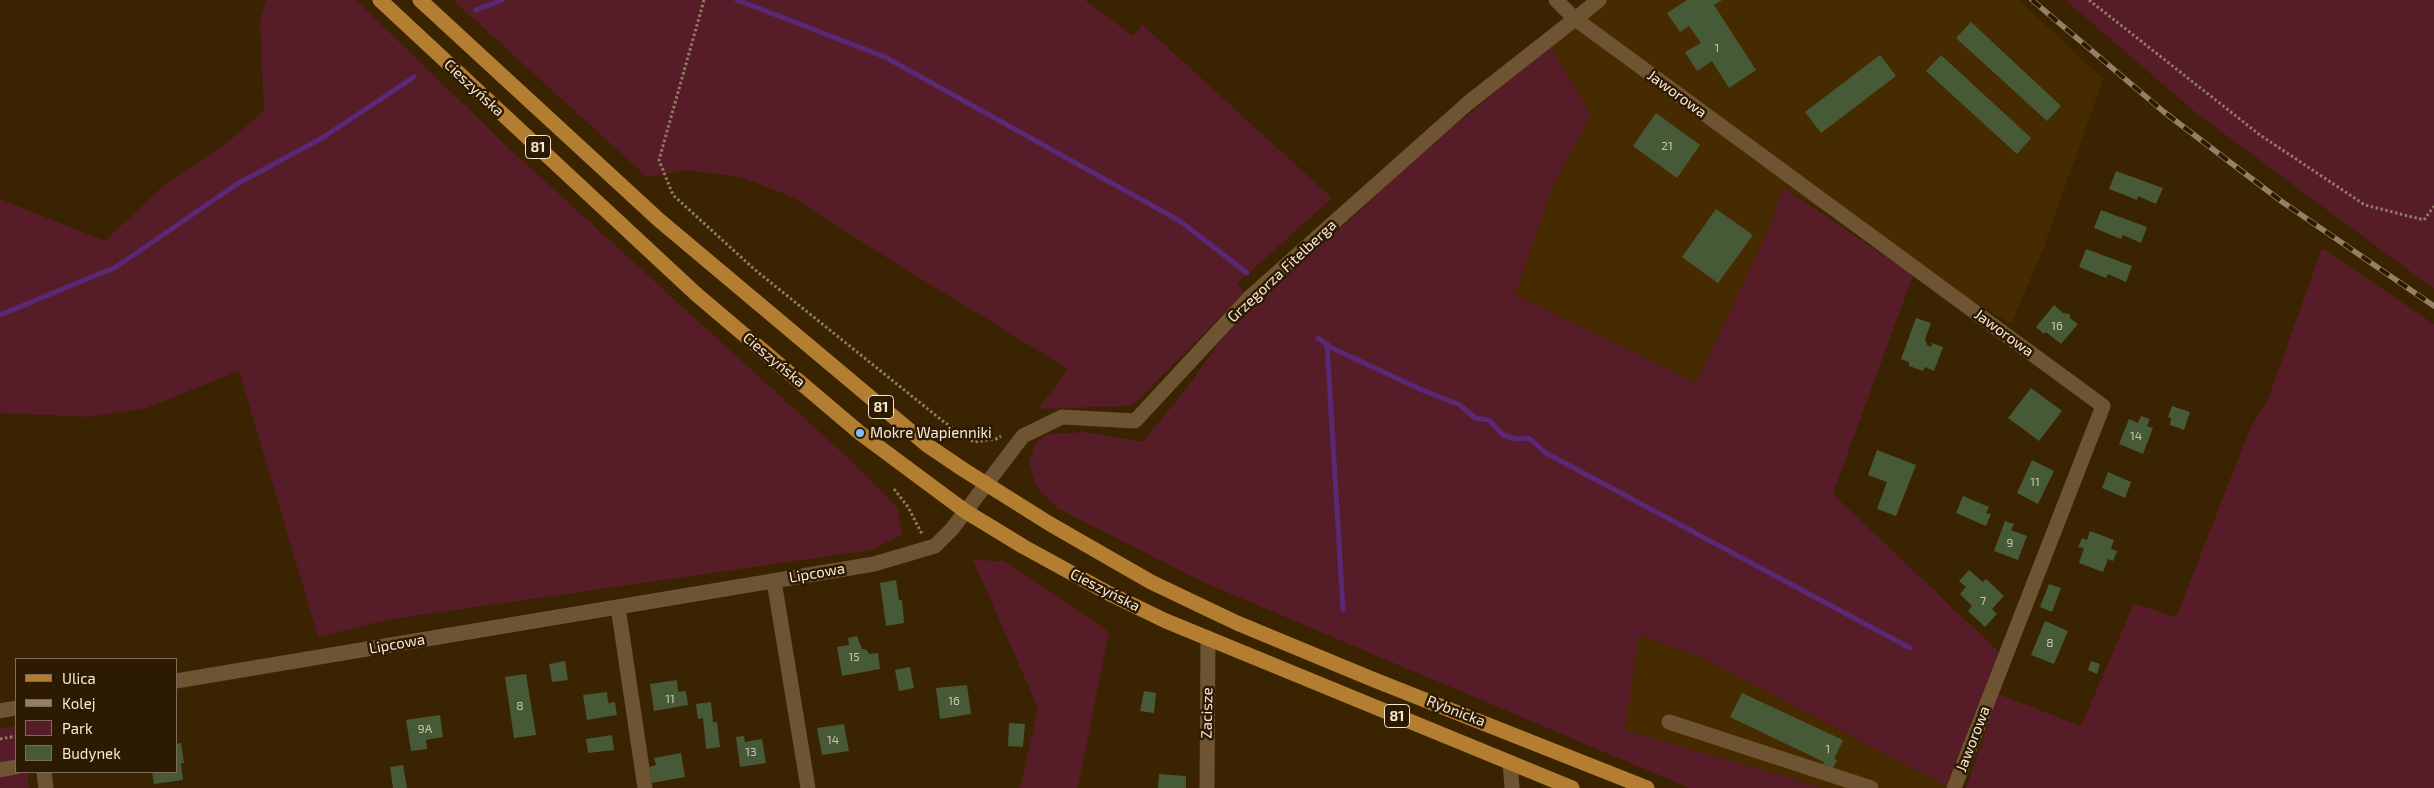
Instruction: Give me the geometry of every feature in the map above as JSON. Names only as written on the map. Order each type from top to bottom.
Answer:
[{"type":"main road","name":"Cieszyńska","points":[[380,0],[696,294],[860,434],[965,511],[1024,547],[1108,593],[1215,641]]},
{"type":"main road","name":"Cieszyńska","points":[[420,0],[659,220],[927,445],[1050,524],[1151,582],[1237,622]]},
{"type":"main road","name":"Rybnicka","points":[[1237,622],[1372,679],[1647,788]]},
{"type":"main road","name":"Rybnicka","points":[[1215,641],[1572,788]]},
{"type":"street","points":[[1556,0],[1574,18]]},
{"type":"street","name":"Grzegorza Fitelberga","points":[[985,483],[1023,436],[1062,417],[1135,421],[1250,296],[1468,103],[1599,0]]},
{"type":"street","name":"Jaworowa","points":[[1574,18],[2103,406],[1954,788]]},
{"type":"street","name":"Lipcowa","points":[[178,681],[874,564],[935,546],[952,529],[985,483]]},
{"type":"street","points":[[774,581],[808,788]]},
{"type":"street","points":[[618,607],[645,788]]},
{"type":"street","name":"Zacisze","points":[[1207,788],[1215,641]]},
{"type":"street","points":[[0,711],[15,708]]},
{"type":"street","points":[[1669,722],[1871,788]]},
{"type":"street","points":[[1510,762],[1512,788]]},
{"type":"street","points":[[0,770],[15,767]]},
{"type":"street","points":[[44,773],[46,788]]},
{"type":"path","points":[[704,0],[659,160],[673,195],[754,269],[944,422],[974,442],[996,439],[1013,430],[1023,436]]},
{"type":"path","points":[[2089,0],[2260,135],[2365,205],[2389,213],[2424,220],[2434,206]]},
{"type":"path","points":[[894,489],[908,507],[919,531],[935,546]]},
{"type":"path","points":[[0,739],[15,736]]},
{"type":"shaded area","points":[[1606,0],[2019,0],[2103,79],[2042,252],[2011,324],[1783,187],[1770,227],[1695,384],[1690,379],[1515,295],[1552,188],[1591,115],[1551,46]]},
{"type":"shaded area","points":[[1639,635],[1701,657],[1946,786],[1945,788],[1823,788],[1624,730]]},
{"type":"green space","points":[[266,0],[356,0],[512,151],[859,468],[898,508],[902,535],[871,550],[386,620],[318,637],[239,371],[147,408],[89,417],[0,413],[0,199],[105,241],[162,187],[230,140],[264,111],[260,21]]},
{"type":"green space","points":[[453,0],[1085,0],[1133,36],[1142,24],[1332,198],[1238,283],[1244,293],[1132,406],[1038,409],[1068,369],[792,197],[740,177],[685,170],[647,177]]},
{"type":"green space","points":[[2065,0],[2434,0],[2434,289],[2196,113]]},
{"type":"green space","points":[[1551,46],[1591,115],[1552,188],[1515,295],[1690,379],[1695,384],[1770,227],[1783,187],[1913,275],[1833,494],[1999,652],[1946,786],[1701,657],[1639,635],[1625,730],[1823,788],[1689,788],[1205,583],[1057,508],[1036,486],[1029,462],[1035,444],[1047,434],[1087,432],[1142,442],[1183,393],[1238,316],[1361,210],[1414,159]]},
{"type":"green space","points":[[2322,248],[2434,324],[2434,788],[1966,788],[1998,694],[2081,726],[2134,603],[2176,617],[2250,429],[2269,396]]},
{"type":"green space","points":[[973,560],[1004,561],[1109,632],[1078,788],[1020,788],[1038,708]]},
{"type":"green space","points":[[15,726],[15,773],[27,773],[29,788],[0,788],[0,729]]},
{"type":"building","points":[[1687,0],[1722,0],[1714,5],[1756,70],[1729,88],[1712,61],[1697,71],[1685,52],[1701,43],[1689,26],[1680,32],[1667,13]]},
{"type":"building","points":[[1971,22],[2061,106],[2047,121],[1956,38]]},
{"type":"building","points":[[1880,55],[1896,76],[1821,133],[1805,112]]},
{"type":"building","points":[[1941,55],[2031,138],[2017,154],[1926,71]]},
{"type":"building","points":[[1656,113],[1700,145],[1677,178],[1633,146]]},
{"type":"building","points":[[2116,171],[2163,188],[2156,204],[2138,196],[2137,200],[2109,189]]},
{"type":"building","points":[[1716,209],[1753,235],[1718,283],[1682,257]]},
{"type":"building","points":[[2101,210],[2147,227],[2141,243],[2123,235],[2121,239],[2094,228]]},
{"type":"building","points":[[2086,249],[2132,266],[2126,282],[2108,274],[2106,278],[2079,267]]},
{"type":"building","points":[[2054,305],[2063,313],[2070,314],[2070,318],[2078,324],[2061,344],[2036,327]]},
{"type":"building","points":[[1916,318],[1931,323],[1925,339],[1927,345],[1931,347],[1932,343],[1943,347],[1934,371],[1925,367],[1923,371],[1909,366],[1909,362],[1901,359]]},
{"type":"building","points":[[2031,388],[2062,411],[2039,441],[2008,418]]},
{"type":"building","points":[[2172,406],[2190,412],[2184,430],[2170,425],[2171,418],[2168,417]]},
{"type":"building","points":[[2141,416],[2150,419],[2147,426],[2153,428],[2143,454],[2119,444],[2129,419],[2138,423]]},
{"type":"building","points":[[1877,450],[1916,465],[1896,516],[1877,509],[1887,482],[1868,475]]},
{"type":"building","points":[[2032,460],[2054,471],[2038,504],[2017,493]]},
{"type":"building","points":[[2108,472],[2131,482],[2125,498],[2102,488]]},
{"type":"building","points":[[1963,496],[1989,507],[1986,513],[1991,514],[1986,526],[1956,513]]},
{"type":"building","points":[[2005,521],[2014,524],[2011,530],[2027,536],[2018,560],[1994,551]]},
{"type":"building","points":[[2090,531],[2114,540],[2111,549],[2117,551],[2113,561],[2108,559],[2103,572],[2079,563],[2084,548],[2078,547],[2082,538],[2087,540]]},
{"type":"building","points":[[1969,570],[1983,582],[1986,579],[2004,596],[1992,609],[1997,614],[1985,627],[1968,611],[1972,606],[1960,594],[1966,587],[1959,581]]},
{"type":"building","points":[[896,580],[899,600],[902,600],[904,623],[886,626],[880,583]]},
{"type":"building","points":[[2049,584],[2061,588],[2052,612],[2040,607]]},
{"type":"building","points":[[2045,621],[2068,631],[2054,664],[2031,655]]},
{"type":"building","points":[[857,636],[862,649],[867,650],[869,654],[878,653],[880,669],[842,676],[837,647],[849,645],[848,638]]},
{"type":"building","points":[[565,661],[568,680],[552,682],[549,664]]},
{"type":"building","points":[[2091,661],[2100,664],[2097,674],[2088,670]]},
{"type":"building","points":[[910,667],[914,688],[899,691],[895,670]]},
{"type":"building","points":[[526,674],[536,735],[514,738],[505,677]]},
{"type":"building","points":[[677,680],[678,692],[686,691],[688,705],[654,711],[650,684]]},
{"type":"building","points":[[967,685],[971,714],[940,719],[936,688]]},
{"type":"building","points":[[1144,691],[1156,693],[1154,713],[1140,711]]},
{"type":"building","points":[[607,692],[608,703],[615,702],[617,715],[587,720],[583,695]]},
{"type":"building","points":[[1742,693],[1843,740],[1834,759],[1837,760],[1833,768],[1730,717]]},
{"type":"building","points":[[711,702],[713,722],[717,722],[720,747],[706,749],[703,718],[698,719],[696,704]]},
{"type":"building","points":[[440,715],[443,737],[426,740],[427,749],[411,751],[406,720]]},
{"type":"building","points":[[1009,723],[1025,724],[1023,747],[1008,746]]},
{"type":"building","points":[[844,724],[849,751],[822,755],[817,728]]},
{"type":"building","points":[[612,735],[614,750],[588,753],[586,739]]},
{"type":"building","points":[[744,736],[745,742],[762,739],[766,763],[740,767],[736,737]]},
{"type":"building","points":[[181,743],[184,763],[181,763],[183,780],[154,784],[152,773],[178,773],[178,744]]},
{"type":"building","points":[[681,753],[685,777],[652,783],[649,767],[656,765],[654,758]]},
{"type":"building","points":[[403,765],[407,788],[393,788],[390,767]]},
{"type":"building","points":[[1159,774],[1186,776],[1186,788],[1158,788]]},
{"type":"waterway","points":[[476,10],[502,0]]},
{"type":"waterway","points":[[737,0],[885,57],[1180,221],[1247,273]]},
{"type":"waterway","points":[[0,315],[116,267],[237,184],[322,138],[414,77]]},
{"type":"waterway","points":[[1318,338],[1332,348],[1422,390],[1460,405],[1475,418],[1489,420],[1503,435],[1516,439],[1529,438],[1546,453],[1910,648]]},
{"type":"waterway","points":[[1327,344],[1343,609]]},
{"type":"railway","points":[[2032,0],[2164,112],[2281,201],[2434,306]]},
{"type":"place","name":"Mokre Wapienniki","points":[[860,433]]}]
